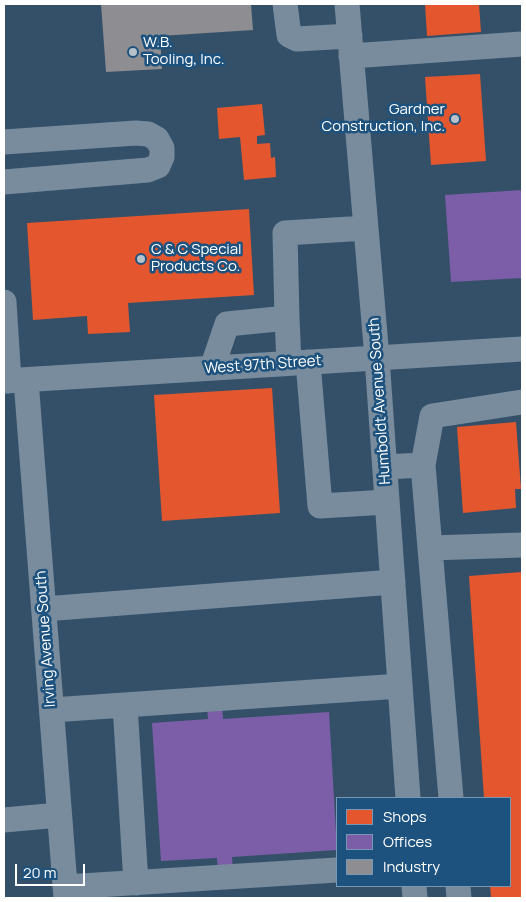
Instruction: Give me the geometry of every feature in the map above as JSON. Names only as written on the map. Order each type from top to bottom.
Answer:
[{"type":"street","points":[[285,4],[288,35],[297,39],[351,46],[522,44]]},
{"type":"street","name":"Humboldt Avenue South","points":[[347,4],[377,358],[407,788]]},
{"type":"street","points":[[4,142],[136,133],[148,134],[157,138],[162,148],[162,157],[158,166],[148,170],[4,182]]},
{"type":"street","points":[[366,228],[285,233],[287,318],[298,362],[320,506],[387,502]]},
{"type":"street","name":"Irving Avenue South","points":[[4,302],[44,609],[65,893]]},
{"type":"street","points":[[212,368],[227,324],[287,318]]},
{"type":"street","name":"West 97th Street","points":[[13,380],[522,349]]},
{"type":"street","points":[[451,797],[423,465],[432,416],[522,402]]},
{"type":"street","points":[[385,467],[423,465]]},
{"type":"street","points":[[430,548],[522,545]]},
{"type":"street","points":[[44,609],[393,591],[434,596]]},
{"type":"street","points":[[398,654],[438,649]]},
{"type":"street","points":[[52,710],[400,686]]},
{"type":"street","points":[[125,705],[136,883]]},
{"type":"street","points":[[403,722],[444,716]]},
{"type":"street","points":[[407,788],[449,773]]},
{"type":"street","points":[[4,820],[60,815]]},
{"type":"street","points":[[65,893],[136,883],[336,870]]},
{"type":"building: Shops","points":[[425,4],[479,4],[481,32],[427,36]]},
{"type":"building: Shops","name":"Gardner Construction, Inc.","points":[[480,74],[486,161],[431,165],[425,77]]},
{"type":"building: Shops","points":[[262,104],[265,135],[257,136],[257,144],[270,143],[271,158],[275,157],[276,177],[244,180],[240,137],[219,139],[217,108]]},
{"type":"building: Shops","name":"C & C Special Products Co.","points":[[249,209],[254,295],[128,303],[130,332],[88,334],[87,316],[33,320],[27,223]]},
{"type":"building: Shops","points":[[272,388],[280,513],[162,521],[154,395]]},
{"type":"building: Shops","points":[[516,422],[521,489],[515,489],[516,508],[463,513],[457,427]]},
{"type":"building: Shops","points":[[522,572],[522,898],[491,898],[490,887],[511,887],[511,797],[484,797],[469,576]]},
{"type":"building: Offices","points":[[522,190],[522,278],[451,282],[445,195]]},
{"type":"building: Offices","points":[[222,705],[223,719],[329,712],[336,850],[232,857],[233,869],[218,870],[217,858],[161,861],[152,723],[208,719],[207,706]]},
{"type":"building: Industry","name":"W.B. Tooling, Inc.","points":[[101,4],[251,4],[253,30],[160,36],[162,69],[106,72]]},
{"type":"place","name":"W.B. Tooling, Inc.","points":[[133,52]]},
{"type":"place","name":"Gardner Construction, Inc.","points":[[455,119]]},
{"type":"place","name":"C & C Special Products Co.","points":[[141,259]]}]
